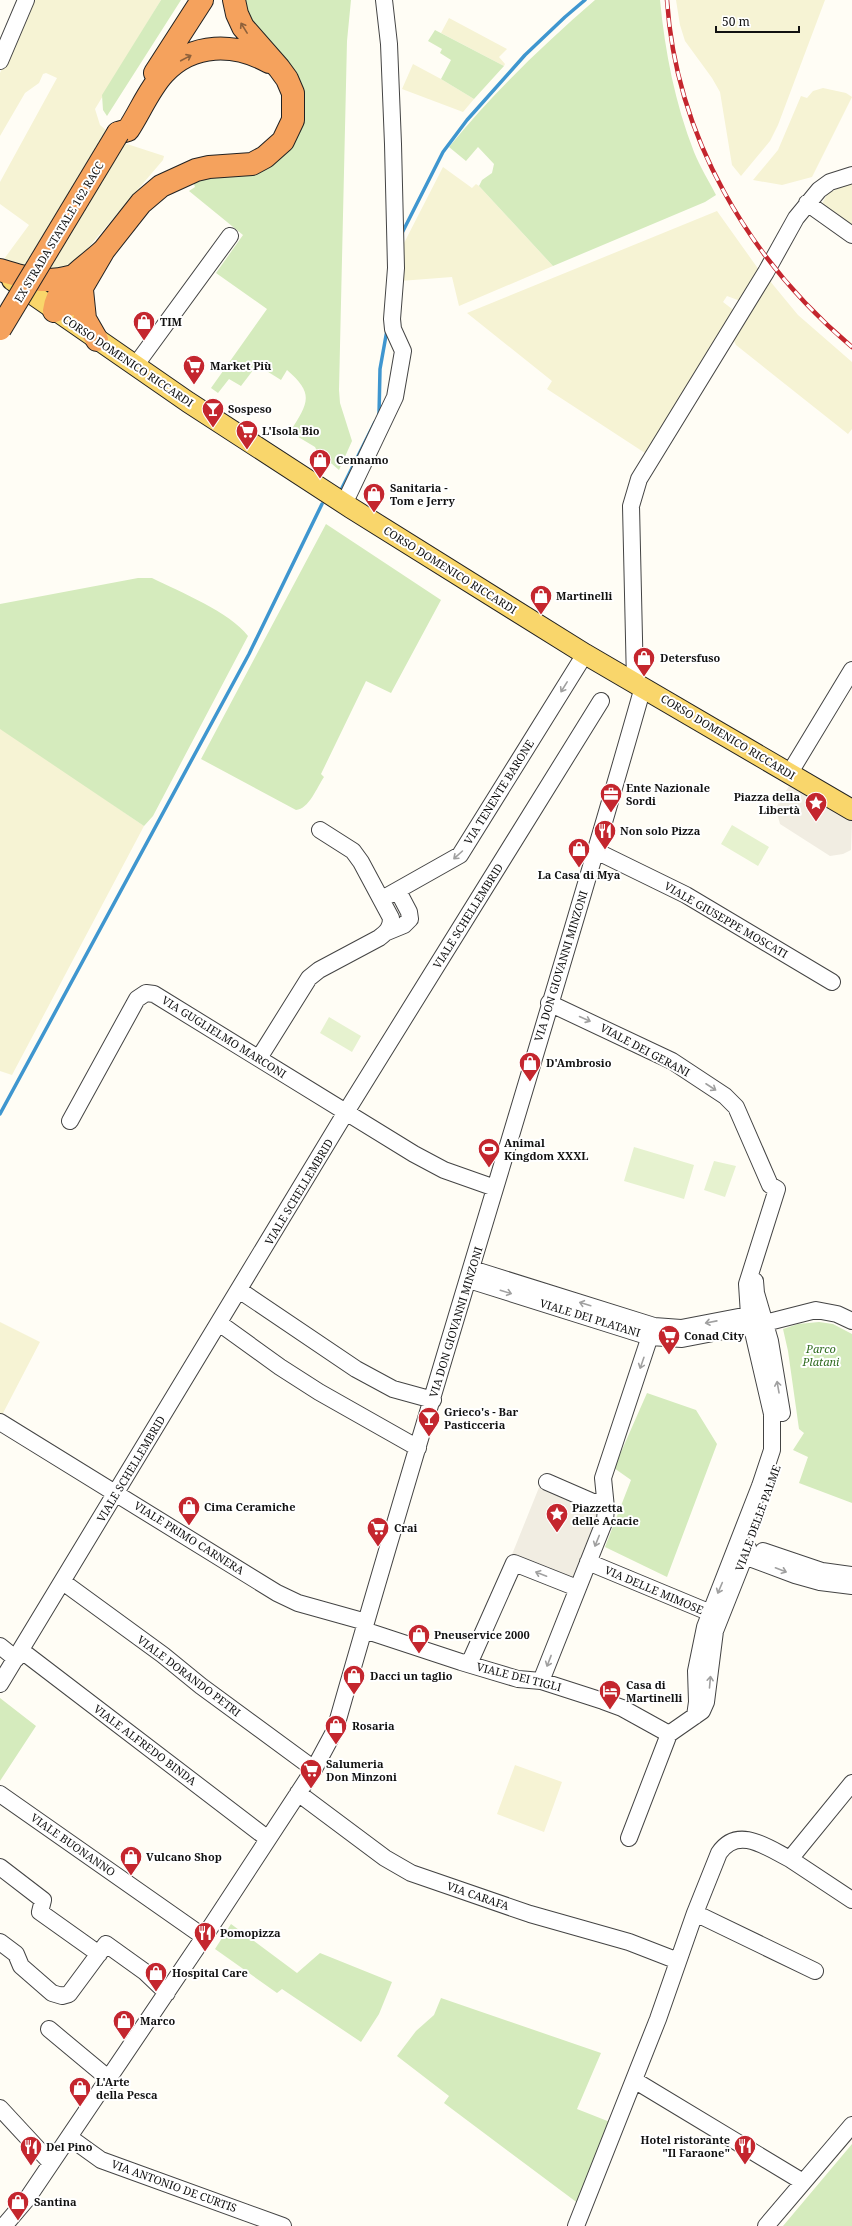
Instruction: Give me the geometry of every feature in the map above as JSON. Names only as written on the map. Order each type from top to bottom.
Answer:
[{"type":"highway","points":[[120,129],[192,0]]},
{"type":"highway","points":[[120,129],[202,0]]},
{"type":"highway","points":[[56,312],[72,303],[82,270],[104,250],[141,203],[172,180],[209,167],[252,164],[275,150],[289,131],[294,107],[293,94],[287,79],[243,27],[237,14],[234,0]]},
{"type":"highway","points":[[120,129],[164,73],[174,65],[194,54],[217,48],[232,48],[247,52],[279,68]]},
{"type":"highway","name":"EX STRADA STATALE 162 RACC","points":[[0,304],[120,129]]},
{"type":"highway","name":"EX STRADA STATALE 162 RACC","points":[[0,329],[120,129]]},
{"type":"highway","points":[[0,271],[28,278],[78,283]]},
{"type":"highway","points":[[78,283],[85,319],[97,340]]},
{"type":"highway","points":[[0,287],[22,288]]},
{"type":"main road","name":"CORSO DOMENICO RICCARDI","points":[[0,271],[56,312],[135,366],[344,504],[585,654],[852,810]]},
{"type":"street","points":[[0,61],[26,0]]},
{"type":"street","points":[[344,504],[395,397],[403,351],[394,329],[392,319],[396,268],[393,144],[389,44],[384,0]]},
{"type":"street","name":"VIA DON GIOVANNI MINZONI","points":[[4,2226],[27,2199],[167,1993],[314,1769],[335,1730],[549,1003],[596,851],[639,685],[631,506],[639,479],[766,272],[790,227],[807,203],[830,182],[852,175]]},
{"type":"street","points":[[807,203],[852,235]]},
{"type":"street","points":[[135,366],[230,236]]},
{"type":"street","name":"VIA TENENTE BARONE","points":[[382,899],[460,855],[585,654]]},
{"type":"street","points":[[789,774],[852,670]]},
{"type":"street","name":"VIALE SCHELLEMBRID","points":[[0,1684],[19,1655],[346,1112],[601,702]]},
{"type":"street","points":[[320,830],[353,851],[361,862],[391,918],[391,925],[387,932]]},
{"type":"street","name":"VIALE GIUSEPPE MOSCATI","points":[[596,851],[686,895],[832,982]]},
{"type":"street","points":[[259,1058],[309,978],[318,970],[387,932],[404,925],[410,919],[409,912],[398,891]]},
{"type":"street","name":"VIA GUGLIELMO MARCONI","points":[[70,1120],[137,999],[146,993],[154,994],[429,1163],[495,1188]]},
{"type":"street","name":"VIALE DEI GERANI","points":[[549,1003],[672,1061],[725,1096],[736,1107],[770,1185],[777,1188],[754,1258],[757,1319]]},
{"type":"street","name":"VIALE DEI PLATANI","points":[[470,1275],[682,1339],[757,1319],[816,1301],[829,1302],[852,1310]]},
{"type":"street","points":[[239,1290],[362,1372],[393,1389],[433,1400]]},
{"type":"street","name":"VIALE DEI PLATANI","points":[[757,1319],[816,1310],[836,1314],[852,1320]]},
{"type":"street","name":"VIALE DELLE PALME","points":[[669,1734],[702,1711],[709,1693],[714,1636],[714,1615],[742,1549],[772,1450],[772,1414],[757,1319]]},
{"type":"street","points":[[219,1324],[280,1368],[312,1388],[418,1448]]},
{"type":"street","points":[[541,1680],[605,1520],[603,1478],[652,1331]]},
{"type":"street","name":"VIALE PRIMO CARNERA","points":[[0,1422],[277,1594],[298,1603],[365,1626]]},
{"type":"street","points":[[547,1482],[593,1502],[599,1502],[605,1499]]},
{"type":"street","points":[[742,1549],[822,1571],[852,1575]]},
{"type":"street","points":[[742,1549],[795,1575],[820,1582],[852,1586]]},
{"type":"street","name":"VIA DELLE MIMOSE","points":[[588,1562],[714,1615]]},
{"type":"street","points":[[469,1664],[514,1563],[577,1588]]},
{"type":"street","name":"VIALE DORANDO PETRI","points":[[63,1582],[163,1655],[201,1686],[314,1769]]},
{"type":"street","name":"VIALE DEI TIGLI","points":[[365,1626],[469,1664],[518,1679],[541,1680],[622,1708],[669,1734]]},
{"type":"street","name":"VIALE ALFREDO BINDA","points":[[0,1646],[19,1655],[268,1839]]},
{"type":"street","points":[[629,1838],[669,1734]]},
{"type":"street","points":[[790,1859],[852,1783]]},
{"type":"street","name":"VIA CARAFA","points":[[298,1792],[385,1858],[411,1873],[530,1914],[615,1938],[678,1961]]},
{"type":"street","name":"VIALE BUONANNO","points":[[0,1794],[204,1937]]},
{"type":"street","points":[[576,2226],[634,2080],[695,1913],[719,1853],[723,1848],[736,1840],[745,1838],[754,1840],[790,1859],[852,1900]]},
{"type":"street","points":[[0,1867],[43,1900],[40,1912],[98,1954]]},
{"type":"street","points":[[695,1913],[731,1932],[815,1971]]},
{"type":"street","points":[[0,1942],[16,1954],[21,1966],[52,1994],[62,1996],[69,1994],[106,1944],[145,1972],[167,1993]]},
{"type":"street","points":[[49,2029],[109,2079]]},
{"type":"street","points":[[634,2080],[803,2182]]},
{"type":"street","points":[[0,2108],[51,2163]]},
{"type":"street","points":[[766,2226],[852,2125]]},
{"type":"street","name":"VIA ANTONIO DE CURTIS","points":[[69,2137],[102,2160],[283,2226]]},
{"type":"shaded area","points":[[31,0],[161,0],[95,109],[100,125],[113,136],[127,144],[164,156],[163,160],[76,262],[63,269],[44,272],[4,259],[29,225],[0,204],[0,182],[57,78],[46,73],[43,74],[39,83],[25,93],[0,136],[0,73]]},
{"type":"shaded area","points":[[676,0],[825,0],[778,125],[770,141],[741,176],[732,165],[720,92],[712,78],[685,41],[680,25]]},
{"type":"shaded area","points":[[449,18],[507,49],[499,57],[505,64],[504,66],[441,33]]},
{"type":"shaded area","points":[[413,64],[474,99],[463,112],[402,89]]},
{"type":"shaded area","points":[[823,88],[846,93],[852,97],[812,177],[782,185],[753,180],[778,150],[801,96],[807,98],[813,91]]},
{"type":"shaded area","points":[[443,167],[472,188],[476,184],[479,186],[553,266],[459,306],[452,277],[400,281],[403,245]]},
{"type":"shaded area","points":[[852,181],[852,228],[822,204],[827,194]]},
{"type":"shaded area","points":[[717,211],[759,270],[743,302],[727,296],[723,302],[736,312],[645,453],[547,389],[552,381],[467,313]]},
{"type":"shaded area","points":[[765,275],[798,315],[852,362],[852,429],[848,434],[736,345],[734,341],[737,333]]},
{"type":"shaded area","points":[[0,727],[144,826],[12,1075],[0,1071]]},
{"type":"shaded area","name":"Piazza della Libertà","points":[[789,786],[852,821],[851,850],[843,854],[830,856],[780,824],[777,806]]},
{"type":"shaded area","points":[[0,1322],[40,1342],[1,1417],[0,1417]]},
{"type":"shaded area","name":"Piazzetta delle Acacie","points":[[540,1485],[603,1511],[574,1583],[511,1557]]},
{"type":"shaded area","points":[[515,1765],[562,1782],[544,1832],[497,1814]]},
{"type":"green space","points":[[161,0],[181,0],[107,116],[103,110],[102,95]]},
{"type":"green space","points":[[239,0],[351,0],[347,41],[339,390],[340,403],[352,441],[339,470],[317,451],[315,447],[290,432],[301,413],[306,399],[302,386],[287,370],[281,380],[257,365],[241,386],[229,379],[218,393],[211,388],[267,309],[216,273],[243,235],[189,191],[195,187],[193,182],[213,178],[295,133],[266,44]]},
{"type":"green space","points":[[595,0],[660,0],[668,58],[681,115],[696,158],[716,195],[705,202],[553,266],[479,186],[482,180],[492,173],[494,164],[478,147],[466,161],[449,147],[519,70]]},
{"type":"green space","points":[[435,30],[504,66],[474,99],[441,79],[451,60],[440,53],[442,49],[428,41]]},
{"type":"green space","points":[[326,524],[441,600],[391,693],[366,681],[321,774],[324,777],[309,802],[301,809],[296,810],[201,759]]},
{"type":"green space","points":[[138,578],[152,578],[204,603],[240,627],[248,636],[153,816],[144,826],[0,729],[0,604]]},
{"type":"green space","points":[[732,825],[769,847],[758,866],[721,844]]},
{"type":"green space","points":[[329,1017],[361,1036],[352,1052],[320,1033]]},
{"type":"green space","points":[[634,1147],[694,1165],[684,1199],[624,1181]]},
{"type":"green space","points":[[714,1161],[736,1166],[725,1197],[704,1190]]},
{"type":"green space","name":"Parco Platani","points":[[819,1322],[833,1324],[852,1334],[852,1503],[799,1483],[808,1457],[793,1450],[804,1433],[799,1429],[788,1351],[783,1329],[798,1324]]},
{"type":"green space","points":[[647,1393],[696,1410],[717,1444],[667,1577],[605,1547],[631,1480],[614,1468]]},
{"type":"green space","points":[[0,1698],[36,1726],[0,1781]]},
{"type":"green space","points":[[231,1924],[297,1973],[320,1953],[392,1982],[379,2014],[361,2042],[282,1989],[277,1993],[215,1949]]},
{"type":"green space","points":[[441,1998],[601,2053],[577,2109],[610,2122],[579,2204],[444,2103],[449,2096],[397,2056],[416,2031],[434,2015]]},
{"type":"green space","points":[[852,2144],[852,2226],[783,2226]]},
{"type":"waterway","points":[[402,233],[443,152],[467,120],[525,55],[585,0]]},
{"type":"waterway","points":[[379,415],[380,369],[387,330]]},
{"type":"waterway","points":[[340,492],[375,422]]},
{"type":"waterway","points":[[0,1114],[249,654],[322,504]]},
{"type":"railway","points":[[667,0],[673,51],[685,100],[702,147],[724,192],[751,235],[781,275],[815,313],[852,347]]},
{"type":"place","name":"TIM","points":[[144,342]]},
{"type":"place","name":"Market Più","points":[[194,386]]},
{"type":"place","name":"Sospeso","points":[[213,428]]},
{"type":"place","name":"L'Isola Bio","points":[[247,450]]},
{"type":"place","name":"Cennamo","points":[[320,480]]},
{"type":"place","name":"Sanitaria - Tom e Jerry","points":[[374,514]]},
{"type":"place","name":"Martinelli","points":[[541,616]]},
{"type":"place","name":"Detersfuso","points":[[644,678]]},
{"type":"place","name":"Ente Nazionale Sordi","points":[[611,814]]},
{"type":"place","name":"Piazza della Libertà","points":[[816,822]]},
{"type":"place","name":"Non solo Pizza","points":[[605,850]]},
{"type":"place","name":"La Casa di Mya","points":[[579,868]]},
{"type":"place","name":"D'Ambrosio","points":[[530,1082]]},
{"type":"place","name":"Animal Kingdom XXXL","points":[[489,1168]]},
{"type":"place","name":"Conad City","points":[[669,1356]]},
{"type":"place","name":"Grieco's - Bar Pasticceria","points":[[429,1438]]},
{"type":"place","name":"Cima Ceramiche","points":[[189,1526]]},
{"type":"place","name":"Piazzetta delle Acacie","points":[[557,1534]]},
{"type":"place","name":"Crai","points":[[378,1548]]},
{"type":"place","name":"Pneuservice 2000","points":[[419,1654]]},
{"type":"place","name":"Dacci un taglio","points":[[354,1696]]},
{"type":"place","name":"Casa di Martinelli","points":[[610,1710]]},
{"type":"place","name":"Rosaria","points":[[336,1746]]},
{"type":"place","name":"Salumeria Don Minzoni","points":[[311,1790]]},
{"type":"place","name":"Vulcano Shop","points":[[131,1876]]},
{"type":"place","name":"Pomopizza","points":[[205,1952]]},
{"type":"place","name":"Hospital Care","points":[[156,1992]]},
{"type":"place","name":"Marco","points":[[124,2040]]},
{"type":"place","name":"L'Arte della Pesca","points":[[80,2108]]},
{"type":"place","name":"Del Pino","points":[[31,2166]]},
{"type":"place","name":"Hotel ristorante \"Il Faraone\"","points":[[745,2166]]},
{"type":"place","name":"Santina","points":[[18,2222]]}]
